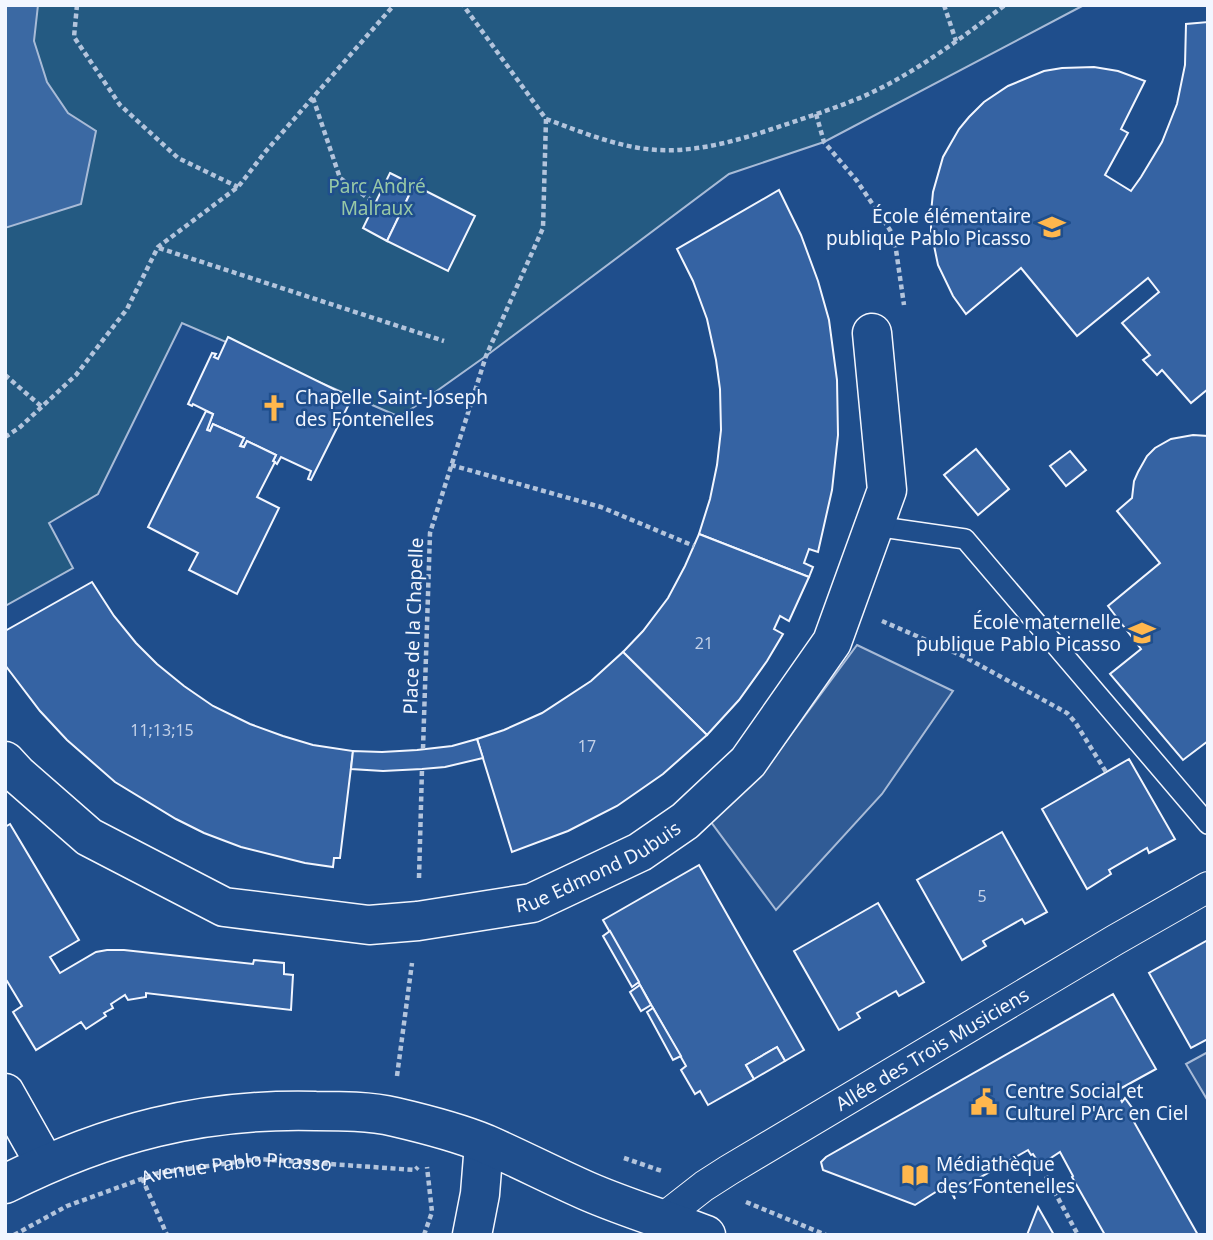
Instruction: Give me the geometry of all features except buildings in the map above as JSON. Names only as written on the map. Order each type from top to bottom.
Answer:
[{"type":"street","name":"Rue Edmond Dubuis","points":[[5,761],[89,837],[224,907],[369,925],[418,921],[531,903],[640,852],[685,821],[748,762],[832,642],[887,490],[872,332]]},
{"type":"street","name":"Allée des Trois Musiciens","points":[[663,1218],[704,1185],[1208,887]]},
{"type":"street","points":[[5,1093],[45,1164]]},
{"type":"street","points":[[5,1184],[45,1164],[147,1128],[213,1115],[275,1110],[337,1111],[392,1116],[472,1139],[590,1192],[706,1235]]},
{"type":"street","points":[[472,1139],[480,1194],[472,1235]]},
{"type":"lane","points":[[875,526],[965,539],[1208,824]]},
{"type":"path","points":[[77,5],[74,37],[120,105],[178,158],[238,187]]},
{"type":"path","points":[[5,437],[19,428],[76,375],[127,309],[158,247],[238,187],[266,150],[394,5]]},
{"type":"path","points":[[463,5],[546,119],[613,142],[658,150],[697,148],[738,140],[863,96],[910,71],[1005,5]]},
{"type":"path","points":[[944,5],[956,41]]},
{"type":"path","points":[[313,97],[340,178],[375,203],[400,215]]},
{"type":"path","points":[[816,114],[824,142],[857,181],[894,236],[905,309],[898,331],[872,332]]},
{"type":"path","name":"Place de la Chapelle","points":[[423,749],[430,533],[486,356],[543,228],[546,119]]},
{"type":"path","points":[[158,247],[444,341]]},
{"type":"path","points":[[5,375],[42,407]]},
{"type":"path","points":[[451,465],[601,507],[694,546]]},
{"type":"path","points":[[845,605],[963,656],[1067,713]]},
{"type":"path","points":[[1075,722],[1106,772]]},
{"type":"path","name":"Avenue Pablo Picasso","points":[[14,1235],[67,1206],[158,1173],[259,1159],[415,1170],[426,1158],[472,1139]]},
{"type":"path","points":[[617,1155],[704,1185],[826,1235]]},
{"type":"path","points":[[424,1235],[432,1212],[426,1158]]},
{"type":"path","points":[[1046,1176],[1078,1235]]},
{"type":"path","points":[[142,1178],[167,1235]]},
{"type":"green space","name":"Parc André Malraux","points":[[5,5],[1084,5],[824,142],[729,174],[400,417],[182,323],[98,494],[49,523],[73,568],[5,606]]},
{"type":"shaded area","points":[[5,5],[38,5],[34,41],[47,82],[68,113],[96,131],[81,204],[5,228]]},
{"type":"shaded area","points":[[857,645],[953,691],[882,794],[776,910],[711,822],[773,759]]},
{"type":"shaded area","points":[[1208,1052],[1208,1101],[1186,1064]]},
{"type":"place","name":"École élémentaire publique Pablo Picasso","points":[[1052,227]]},
{"type":"place","name":"Chapelle Saint-Joseph des Fontenelles","points":[[274,408]]},
{"type":"place","name":"École maternelle publique Pablo Picasso","points":[[1142,633]]},
{"type":"place","name":"Centre Social et Culturel P'Arc en Ciel","points":[[984,1102]]},
{"type":"place","name":"Médiathèque des Fontenelles","points":[[915,1175]]}]
